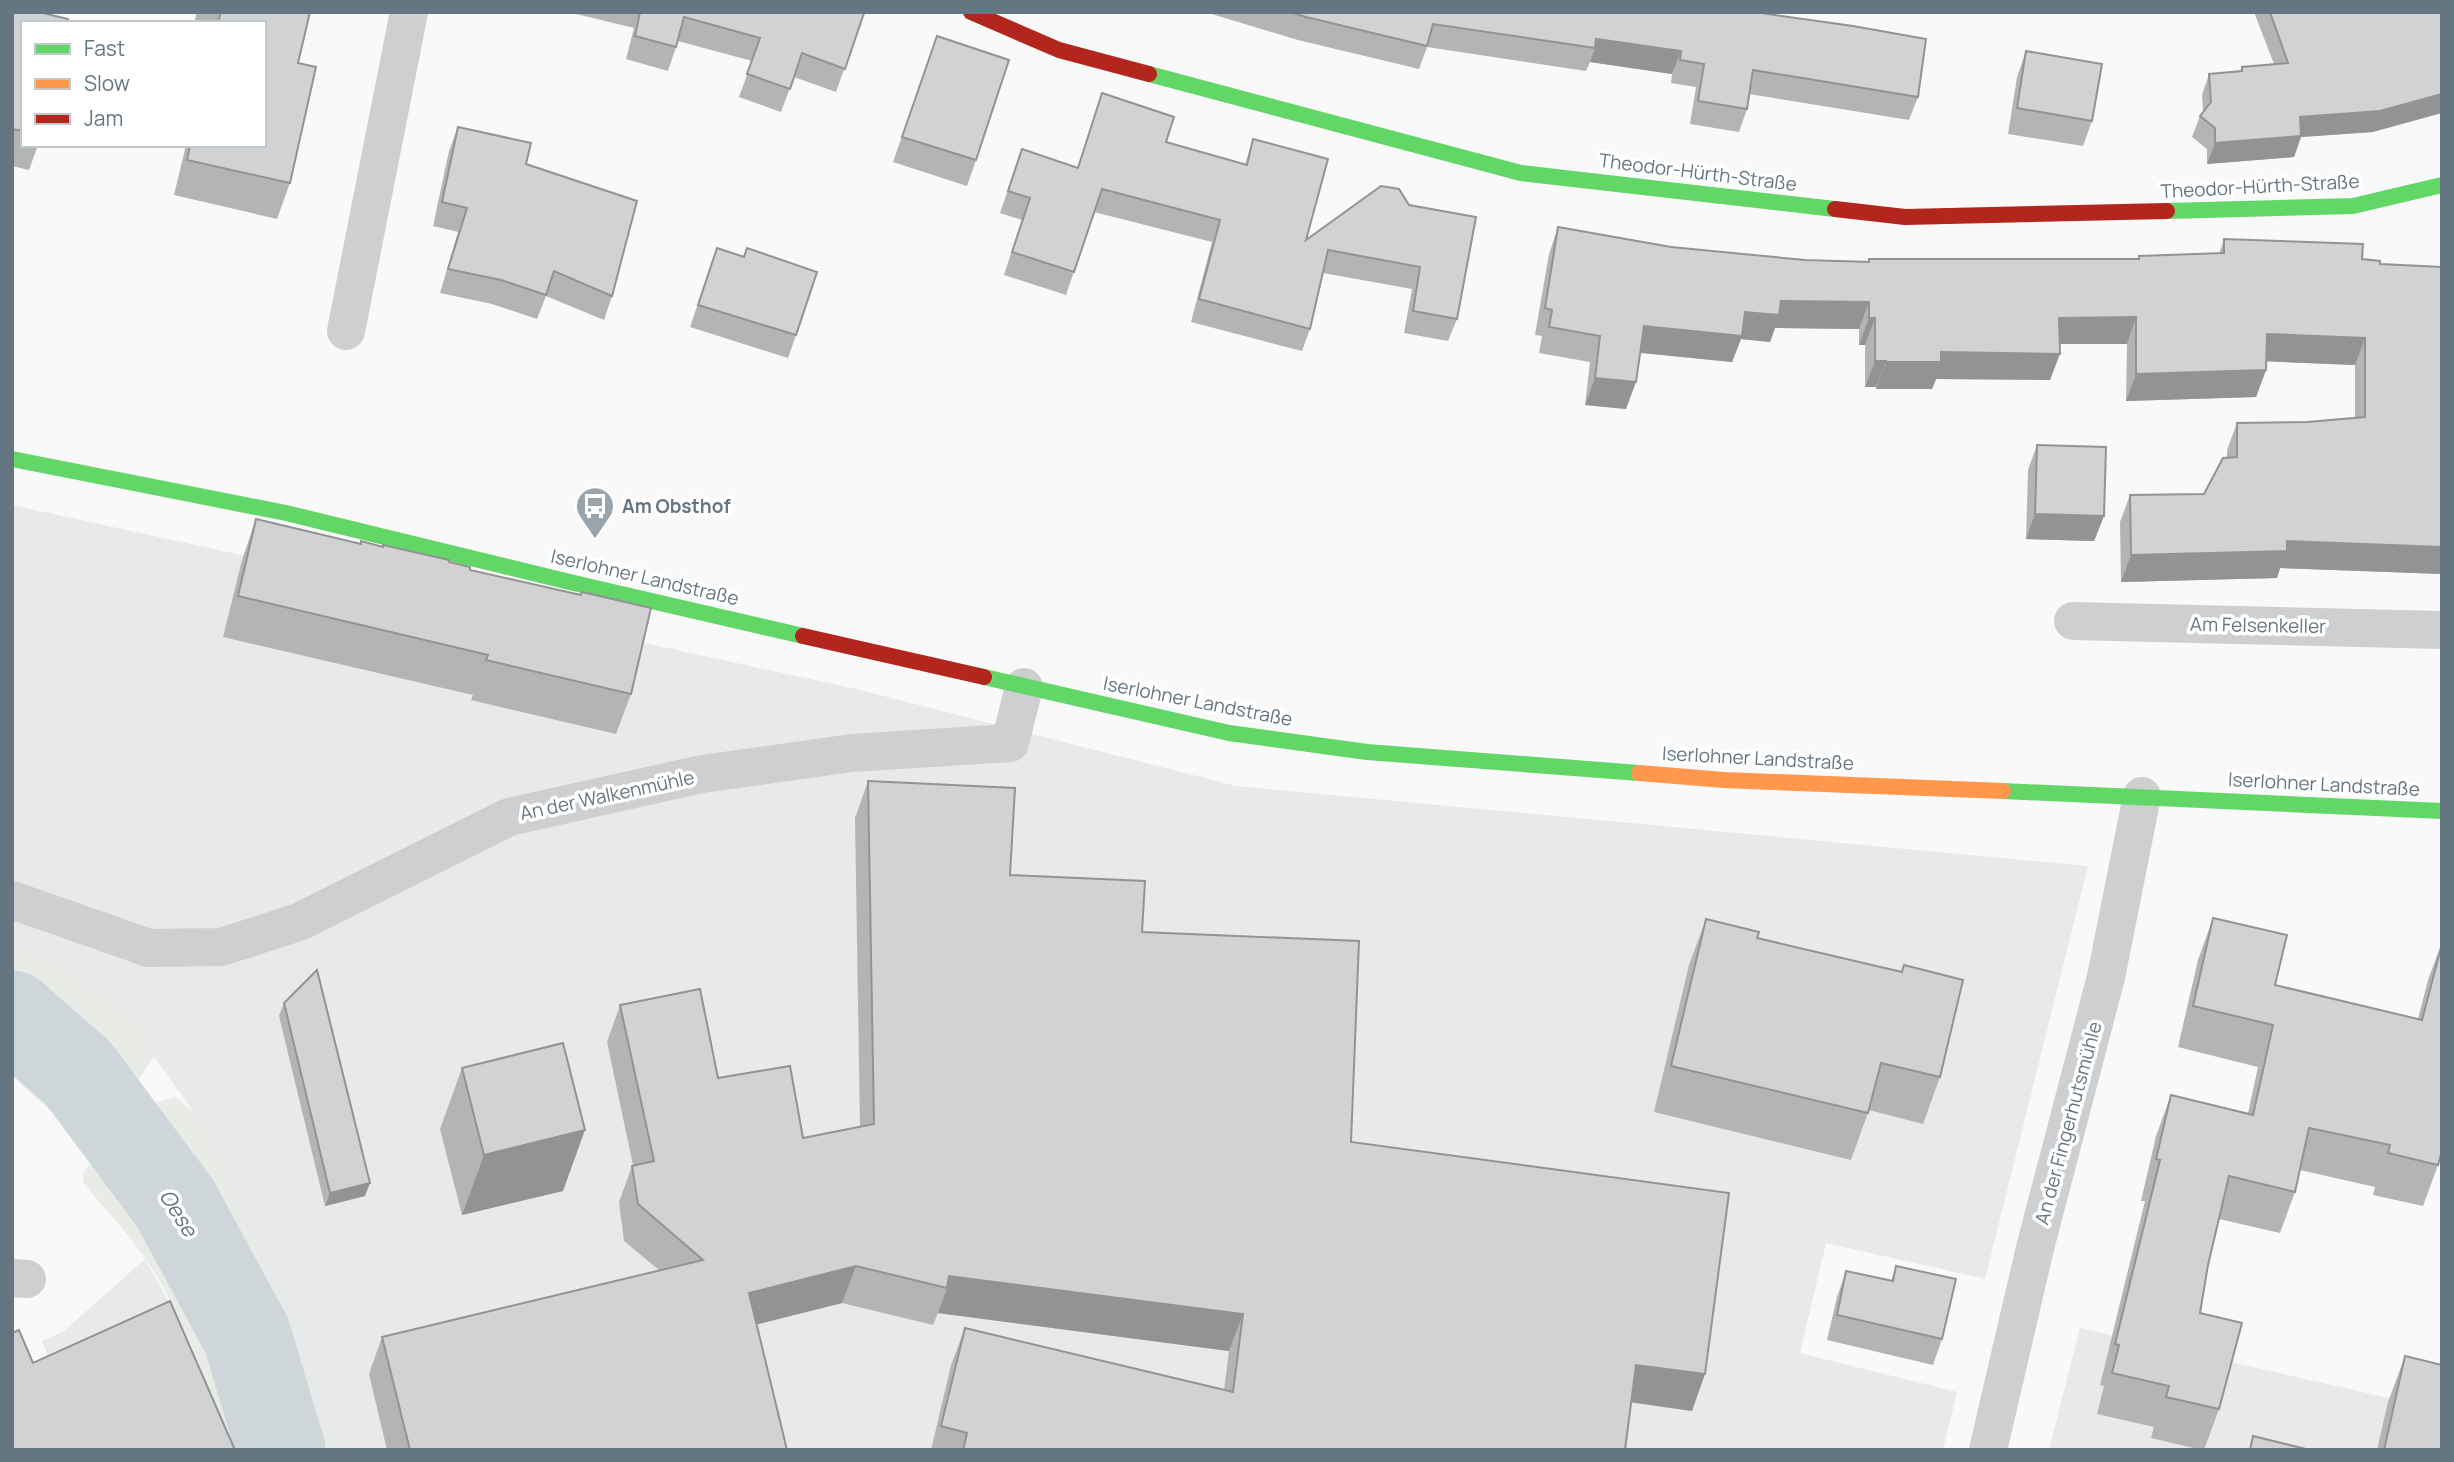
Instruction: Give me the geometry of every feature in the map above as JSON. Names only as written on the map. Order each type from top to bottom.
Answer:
[{"type":"main road","name":"Theodor-Hürth-Straße","points":[[971,12],[1059,50],[1521,173],[1905,217],[2353,206],[2442,185]]},
{"type":"main road","name":"Iserlohner Landstraße","points":[[12,459],[286,513],[1229,733],[1367,752],[1724,780],[2442,811]]},
{"type":"street","points":[[346,331],[409,12]]},
{"type":"street","name":"Am Felsenkeller","points":[[2073,621],[2442,630]]},
{"type":"street","name":"An der Walkenmühle","points":[[12,900],[149,948],[221,947],[299,922],[509,817],[730,770],[852,753],[1010,743],[1024,687]]},
{"type":"street","name":"An der Fingerhutsmühle","points":[[1988,1450],[2035,1248],[2106,977],[2142,796]]},
{"type":"shaded area","points":[[12,505],[856,689],[1236,786],[2088,866],[1985,1279],[1826,1243],[1800,1353],[1957,1392],[1943,1450],[332,1450],[223,1168],[193,1111],[154,1057],[135,1023],[55,966],[12,944]]},
{"type":"shaded area","points":[[12,944],[55,966],[136,1023],[154,1057],[132,1089],[75,1133],[12,1076]]},
{"type":"shaded area","points":[[175,1097],[193,1111],[223,1168],[332,1450],[315,1450],[266,1309],[225,1230],[142,1112],[156,1103]]},
{"type":"shaded area","points":[[103,1156],[173,1246],[198,1296],[239,1392],[257,1450],[230,1450],[204,1376],[171,1302],[138,1248],[84,1184],[83,1173],[94,1159]]},
{"type":"shaded area","points":[[145,1259],[182,1325],[219,1414],[88,1450],[42,1341],[64,1331]]},
{"type":"shaded area","points":[[2080,1328],[2442,1410],[2442,1450],[2049,1450]]},
{"type":"building","points":[[12,12],[39,12],[68,19],[21,21],[21,131],[12,129]]},
{"type":"building","points":[[221,12],[310,12],[298,63],[316,67],[290,183],[187,160],[190,147],[266,147],[266,21],[219,21]]},
{"type":"building","points":[[640,12],[864,13],[845,69],[802,53],[790,89],[747,74],[760,38],[684,17],[676,47],[635,36]]},
{"type":"building","points":[[1289,12],[1754,12],[1926,39],[1918,97],[1753,70],[1747,109],[1698,101],[1704,64],[1680,60],[1681,51],[1596,39],[1595,48],[1433,24],[1427,46]]},
{"type":"building","points":[[2270,12],[2442,12],[2442,94],[2380,111],[2300,117],[2301,136],[2215,143],[2215,128],[2200,116],[2211,102],[2209,74],[2242,71],[2242,67],[2288,63]]},
{"type":"building","points":[[937,36],[1009,60],[976,160],[902,137]]},
{"type":"building","points":[[2026,51],[2102,64],[2092,121],[2017,108]]},
{"type":"building","points":[[1102,93],[1174,117],[1166,142],[1247,165],[1253,139],[1328,159],[1306,240],[1381,186],[1399,189],[1409,205],[1476,217],[1457,319],[1413,311],[1420,267],[1328,250],[1310,329],[1199,299],[1220,220],[1102,189],[1074,272],[1012,252],[1030,198],[1008,191],[1022,149],[1078,168]]},
{"type":"building","points":[[458,127],[531,143],[526,164],[637,201],[612,296],[554,271],[546,295],[501,280],[448,269],[467,208],[442,202]]},
{"type":"building","points":[[1558,227],[1671,247],[1805,260],[1869,262],[1869,259],[2139,259],[2139,256],[2224,253],[2224,239],[2363,244],[2362,259],[2380,261],[2380,264],[2442,267],[2442,547],[2287,541],[2287,551],[2131,555],[2130,495],[2204,494],[2223,458],[2237,457],[2237,423],[2307,422],[2365,417],[2365,338],[2267,334],[2266,370],[2136,374],[2136,317],[2059,318],[2060,354],[1941,352],[1941,362],[1886,362],[1875,361],[1875,318],[1869,318],[1869,302],[1781,301],[1779,315],[1745,312],[1742,336],[1644,326],[1636,382],[1595,378],[1600,336],[1549,327],[1552,310],[1545,308]]},
{"type":"building","points":[[717,248],[744,257],[747,248],[817,272],[796,335],[698,305]]},
{"type":"building","points":[[2037,445],[2106,447],[2104,516],[2035,514]]},
{"type":"building","points":[[256,519],[361,544],[361,541],[449,560],[470,567],[470,570],[651,608],[631,694],[486,660],[488,655],[238,596]]},
{"type":"building","points":[[868,781],[1015,788],[1010,875],[1145,881],[1142,932],[1359,941],[1351,1142],[1729,1193],[1705,1374],[1636,1365],[1625,1450],[963,1450],[967,1433],[941,1426],[965,1328],[1233,1392],[1243,1314],[949,1276],[947,1288],[856,1266],[749,1293],[787,1450],[410,1450],[382,1337],[703,1260],[638,1204],[632,1166],[654,1161],[620,1005],[700,989],[718,1078],[790,1066],[803,1138],[874,1124]]},
{"type":"building","points":[[2213,918],[2287,935],[2275,985],[2422,1020],[2442,944],[2442,1151],[2438,1165],[2388,1153],[2390,1145],[2309,1128],[2295,1192],[2229,1176],[2208,1265],[2200,1313],[2242,1323],[2219,1409],[2166,1397],[2169,1386],[2112,1373],[2119,1345],[2115,1344],[2160,1160],[2156,1159],[2171,1095],[2253,1115],[2273,1025],[2193,1006]]},
{"type":"building","points":[[1706,919],[1759,932],[1757,938],[1902,972],[1904,965],[1963,980],[1940,1077],[1881,1063],[1868,1113],[1671,1066]]},
{"type":"building","points":[[317,970],[370,1183],[330,1193],[284,1003]]},
{"type":"building","points":[[563,1043],[585,1130],[484,1155],[462,1068]]},
{"type":"building","points":[[1896,1266],[1956,1279],[1942,1339],[1837,1315],[1846,1271],[1893,1281]]},
{"type":"building","points":[[170,1301],[235,1450],[12,1450],[12,1333],[19,1330],[33,1363]]},
{"type":"building","points":[[2405,1356],[2442,1365],[2442,1450],[2384,1450]]},
{"type":"building","points":[[2253,1436],[2310,1450],[2250,1450]]},
{"type":"waterway","name":"Oese","points":[[12,1015],[78,1073],[175,1203],[247,1336],[281,1450]]},
{"type":"traffic: fast","points":[[1149,74],[1521,173],[1835,209]]},
{"type":"traffic: fast","points":[[2167,211],[2353,206],[2442,185]]},
{"type":"traffic: fast","points":[[12,459],[286,513],[803,636]]},
{"type":"traffic: fast","points":[[984,677],[1229,733],[1367,752],[1639,773]]},
{"type":"traffic: fast","points":[[2003,791],[2442,811]]},
{"type":"traffic: slow","points":[[1639,773],[1724,780],[2003,791]]},
{"type":"traffic: jam","points":[[971,12],[1059,50],[1149,74]]},
{"type":"traffic: jam","points":[[1835,209],[1905,217],[2167,211]]},
{"type":"traffic: jam","points":[[803,636],[984,677]]},
{"type":"place","name":"Am Obsthof","points":[[595,540]]}]
